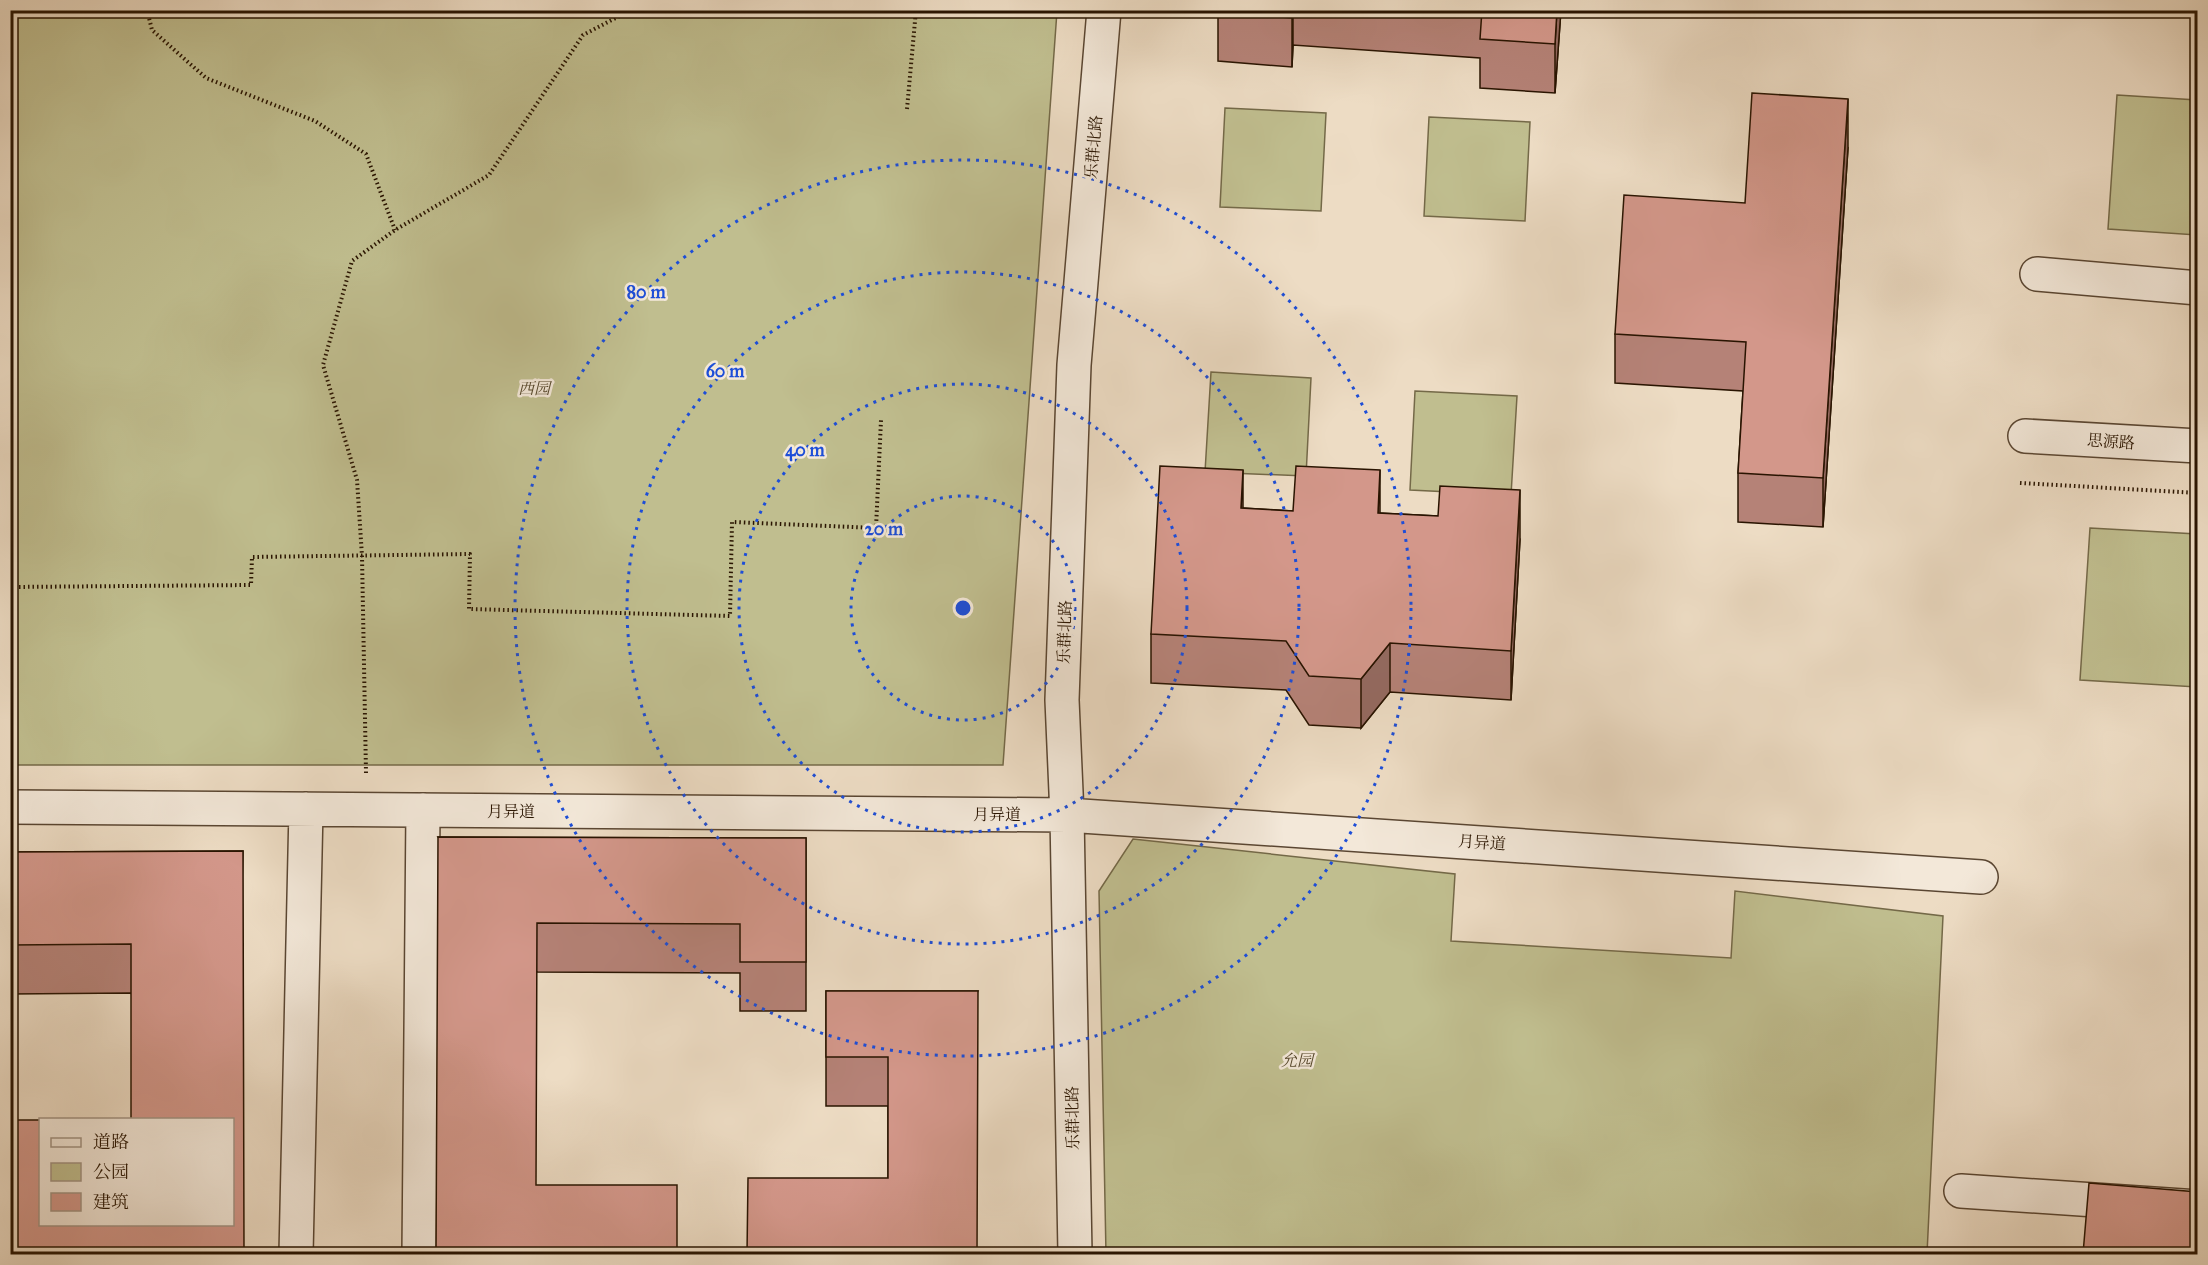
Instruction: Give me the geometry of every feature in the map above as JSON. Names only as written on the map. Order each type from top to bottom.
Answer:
[{"type":"street","name":"乐群北路","points":[[1075,1254],[1067,815],[1062,700],[1074,365],[1104,10]]},
{"type":"street","points":[[2037,274],[2198,288]]},
{"type":"street","name":"思源路","points":[[2025,436],[2198,446]]},
{"type":"street","name":"月异道","points":[[10,807],[1067,815],[1981,877]]},
{"type":"street","points":[[296,1254],[306,809]]},
{"type":"street","points":[[419,1254],[423,810]]},
{"type":"street","points":[[1961,1191],[2198,1207]]},
{"type":"path","points":[[147,10],[152,30],[206,78],[315,121],[366,154],[395,230]]},
{"type":"path","points":[[366,810],[362,556],[357,480],[323,365],[352,261],[395,230],[489,175],[583,35],[631,10]]},
{"type":"path","points":[[907,109],[916,10]]},
{"type":"path","points":[[10,587],[251,585],[252,557],[470,554],[469,609],[730,616],[732,522],[876,528],[881,420]]},
{"type":"path","points":[[2020,483],[2198,493]]},
{"type":"green space","name":"西园","points":[[10,11],[1057,11],[1003,765],[11,765]]},
{"type":"green space","points":[[2117,95],[2197,100],[2197,235],[2108,229]]},
{"type":"green space","points":[[1225,108],[1326,113],[1321,211],[1220,207]]},
{"type":"green space","points":[[1429,117],[1530,122],[1525,221],[1424,216]]},
{"type":"green space","points":[[1211,372],[1311,378],[1306,476],[1205,472]]},
{"type":"green space","points":[[1415,391],[1517,396],[1511,495],[1410,490]]},
{"type":"green space","points":[[2090,528],[2197,534],[2197,687],[2080,680]]},
{"type":"green space","name":"允园","points":[[1133,839],[1455,874],[1451,941],[1731,958],[1735,891],[1943,916],[1927,1254],[1106,1254],[1099,891]]},
{"type":"building","points":[[1218,10],[1292,10],[1292,18],[1218,12]]},
{"type":"building","points":[[1482,10],[1557,10],[1555,44],[1480,39]]},
{"type":"building","points":[[1752,93],[1848,99],[1823,478],[1738,473],[1746,342],[1615,334],[1624,195],[1745,203]]},
{"type":"building","points":[[1160,466],[1243,470],[1241,508],[1293,511],[1296,466],[1380,470],[1378,513],[1438,516],[1440,486],[1520,490],[1511,651],[1390,643],[1361,679],[1309,676],[1286,641],[1151,634]]},
{"type":"building","points":[[438,837],[806,838],[806,962],[740,962],[740,924],[537,923],[536,1185],[677,1185],[677,1254],[436,1254]]},
{"type":"building","points":[[243,851],[244,1254],[10,1254],[10,1120],[39,1120],[39,1226],[234,1226],[234,1118],[131,1118],[131,944],[10,945],[10,852]]},
{"type":"building","points":[[826,991],[978,991],[977,1254],[747,1254],[748,1178],[888,1178],[888,1057],[826,1057]]},
{"type":"building","points":[[2089,1183],[2198,1192],[2198,1254],[2083,1254]]}]
